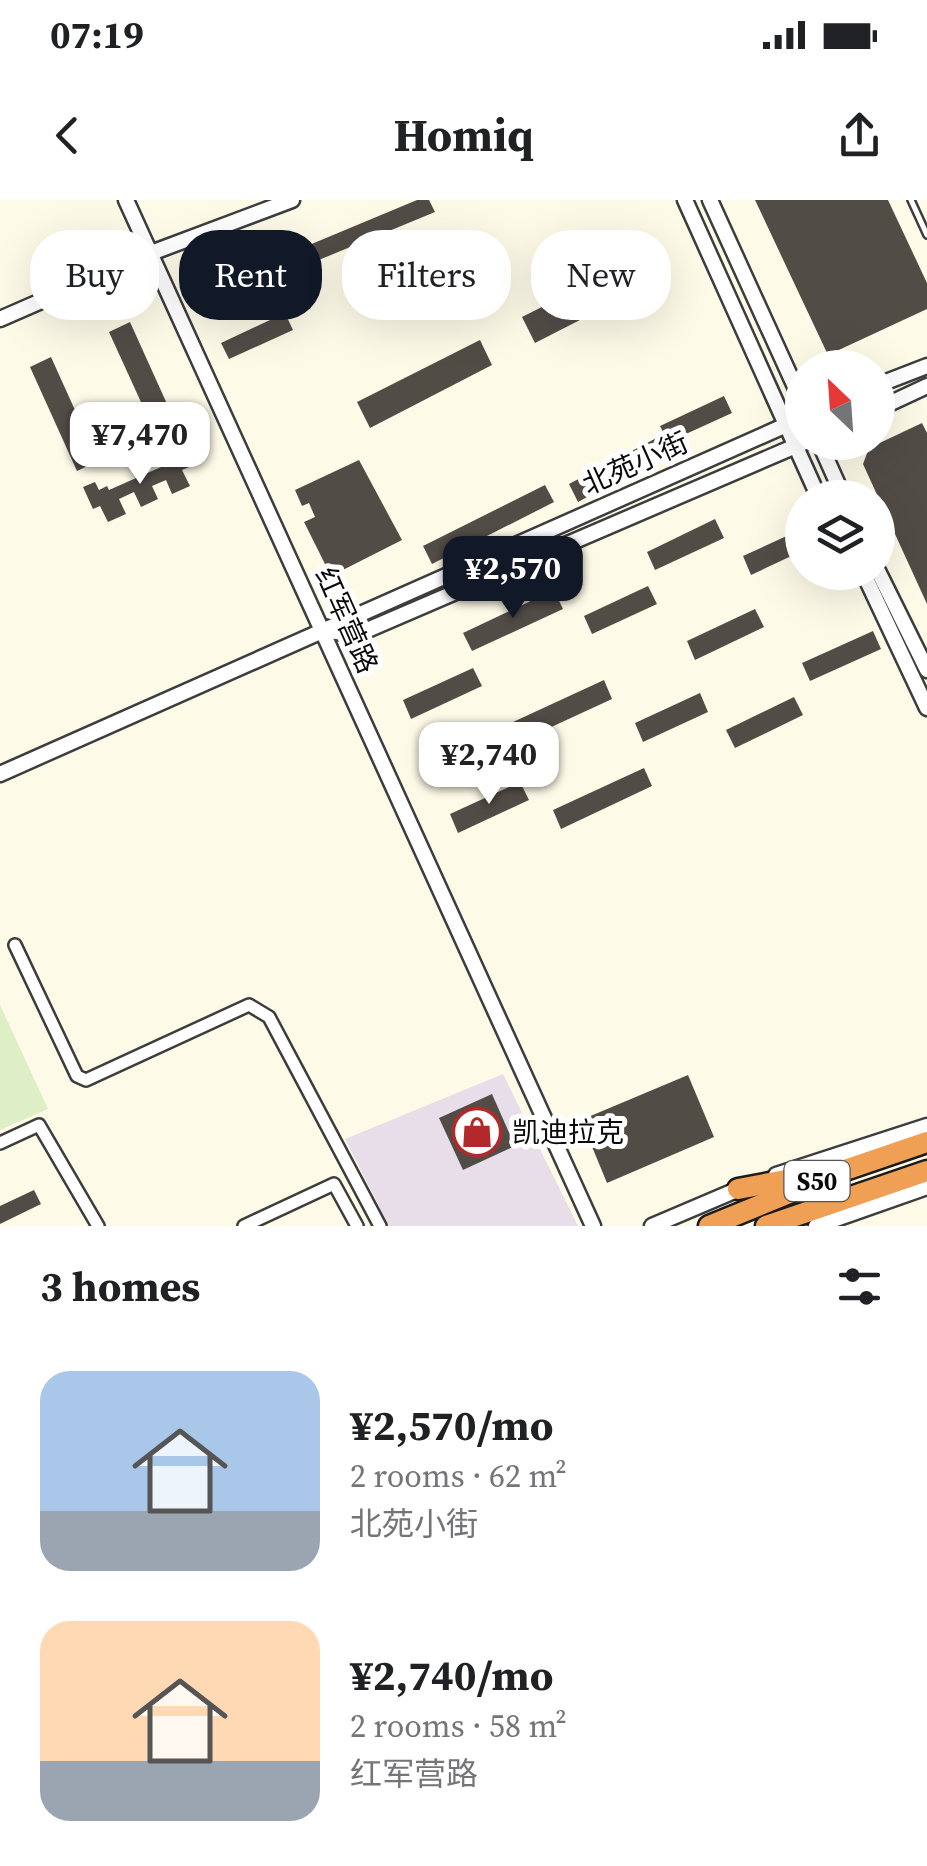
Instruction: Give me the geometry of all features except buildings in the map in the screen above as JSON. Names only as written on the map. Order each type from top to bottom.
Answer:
[{"type":"highway","name":"S50","points":[[708,1226],[848,1169],[927,1142]]},
{"type":"highway","points":[[738,1190],[848,1169]]},
{"type":"highway","name":"S50","points":[[766,1226],[927,1171]]},
{"type":"street","name":"红军营路","points":[[126,200],[140,230]]},
{"type":"street","points":[[159,250],[292,200]]},
{"type":"street","points":[[685,200],[785,422]]},
{"type":"street","points":[[710,200],[785,365]]},
{"type":"street","name":"红军营路","points":[[159,272],[593,1226]]},
{"type":"street","points":[[0,319],[30,306]]},
{"type":"street","points":[[895,378],[927,366]]},
{"type":"street","points":[[895,401],[927,386]]},
{"type":"street","name":"北苑小街","points":[[0,774],[785,424]]},
{"type":"street","name":"北苑小街","points":[[325,631],[358,634],[785,450]]},
{"type":"street","points":[[871,590],[923,690],[927,708]]},
{"type":"street","points":[[887,590],[927,670]]},
{"type":"street","points":[[15,945],[77,1076],[86,1080],[249,1005],[269,1017],[380,1226]]},
{"type":"street","points":[[0,1143],[39,1125],[98,1226]]},
{"type":"street","points":[[652,1226],[817,1158],[927,1126]]},
{"type":"street","points":[[244,1226],[334,1184],[357,1226]]},
{"type":"street","points":[[816,1226],[927,1187]]},
{"type":"lane","points":[[912,200],[927,235]]},
{"type":"shaded area","points":[[503,1074],[578,1226],[389,1226],[345,1139]]},
{"type":"green space","points":[[0,1005],[48,1109],[0,1130]]},
{"type":"place","name":"凯迪拉克","points":[[477,1132]]}]
